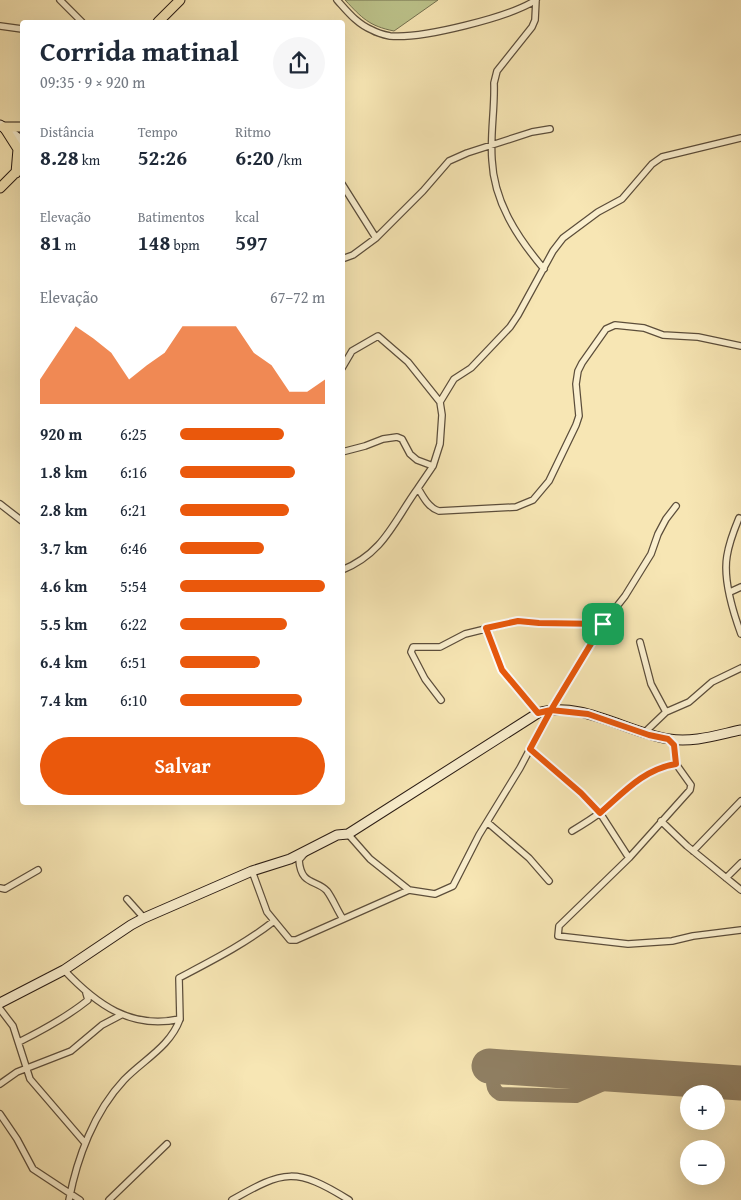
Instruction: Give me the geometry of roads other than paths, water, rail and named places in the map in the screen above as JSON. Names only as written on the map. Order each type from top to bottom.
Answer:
[{"type":"main road","points":[[160,20],[180,0]]},
{"type":"main road","points":[[2,126],[20,127]]},
{"type":"main road","points":[[2,126],[18,149],[16,173]]},
{"type":"main road","points":[[0,188],[20,168]]},
{"type":"street","points":[[60,0],[80,20]]},
{"type":"street","points":[[337,0],[354,18],[371,30],[391,36],[442,30],[489,19],[523,8],[536,0]]},
{"type":"street","points":[[536,0],[535,20],[532,27],[496,71],[492,145],[494,181],[506,216],[544,269]]},
{"type":"street","points":[[0,26],[20,29]]},
{"type":"street","points":[[2,126],[20,140]]},
{"type":"street","points":[[345,258],[353,255],[376,238],[424,191],[449,161],[467,153],[532,132],[550,129]]},
{"type":"street","points":[[440,402],[454,379],[471,368],[510,327],[563,238],[598,212],[622,199],[652,164],[662,157],[741,138]]},
{"type":"street","points":[[345,189],[376,238]]},
{"type":"street","points":[[418,488],[434,510],[439,511],[516,507],[533,500],[549,481],[576,425],[579,408],[576,384],[582,363],[606,329],[611,326],[644,328],[663,335],[698,337],[741,346]]},
{"type":"street","points":[[345,361],[352,351],[378,336],[408,362],[440,402],[442,415],[440,444],[433,466],[379,546],[368,556],[345,568]]},
{"type":"street","points":[[345,451],[383,439],[397,437],[402,439],[410,454],[417,460],[433,466]]},
{"type":"street","points":[[0,504],[20,519]]},
{"type":"street","points":[[348,834],[370,859],[409,890],[435,894],[448,890],[453,886],[551,710],[603,624],[625,596],[651,554],[654,542],[666,519],[676,506]]},
{"type":"street","points":[[738,518],[727,557],[730,592],[741,634]]},
{"type":"street","points":[[730,592],[741,587]]},
{"type":"street","points":[[441,700],[426,679],[411,652],[413,647],[440,646],[465,634],[518,621],[603,624]]},
{"type":"street","points":[[486,628],[502,670],[538,713]]},
{"type":"street","points":[[640,642],[651,684],[666,712]]},
{"type":"street","points":[[644,733],[666,712],[690,702],[712,682],[741,668]]},
{"type":"street","points":[[0,1003],[64,970],[130,925],[144,918],[252,871],[290,859],[336,835],[348,834],[538,713],[551,710],[588,714],[668,739],[702,739],[741,730]]},
{"type":"street","points":[[668,739],[674,745],[676,764],[692,787],[629,858],[559,926],[558,936],[628,944],[672,941],[741,930]]},
{"type":"street","points":[[530,749],[581,793],[600,813],[629,858]]},
{"type":"street","points":[[572,831],[600,813],[642,777],[665,766],[676,764]]},
{"type":"street","points":[[693,851],[741,801]]},
{"type":"street","points":[[661,821],[693,851],[741,890]]},
{"type":"street","points":[[487,822],[529,858],[549,880]]},
{"type":"street","points":[[311,849],[303,855],[300,860],[300,866],[308,880],[326,891],[343,919]]},
{"type":"street","points":[[726,878],[741,862]]},
{"type":"street","points":[[0,888],[5,889],[38,870]]},
{"type":"street","points":[[252,871],[267,912],[290,940],[296,940],[409,890]]},
{"type":"street","points":[[127,899],[144,918]]},
{"type":"street","points":[[69,1197],[85,1143],[96,1118],[124,1080],[170,1038],[180,1019],[179,978],[201,968],[252,937],[274,921]]},
{"type":"street","points":[[64,970],[86,993],[121,1015],[156,1021],[180,1019]]},
{"type":"street","points":[[19,1042],[58,1022],[80,1006],[88,1000],[86,993]]},
{"type":"street","points":[[0,1009],[14,1026],[30,1080],[85,1143]]},
{"type":"street","points":[[0,1084],[17,1072],[71,1051],[102,1025],[121,1015]]},
{"type":"street","points":[[0,1114],[17,1139],[33,1169],[69,1197],[80,1200]]},
{"type":"street","points":[[109,1200],[167,1144]]},
{"type":"street","points":[[232,1200],[268,1181],[281,1176],[294,1176],[328,1187],[349,1200]]}]
